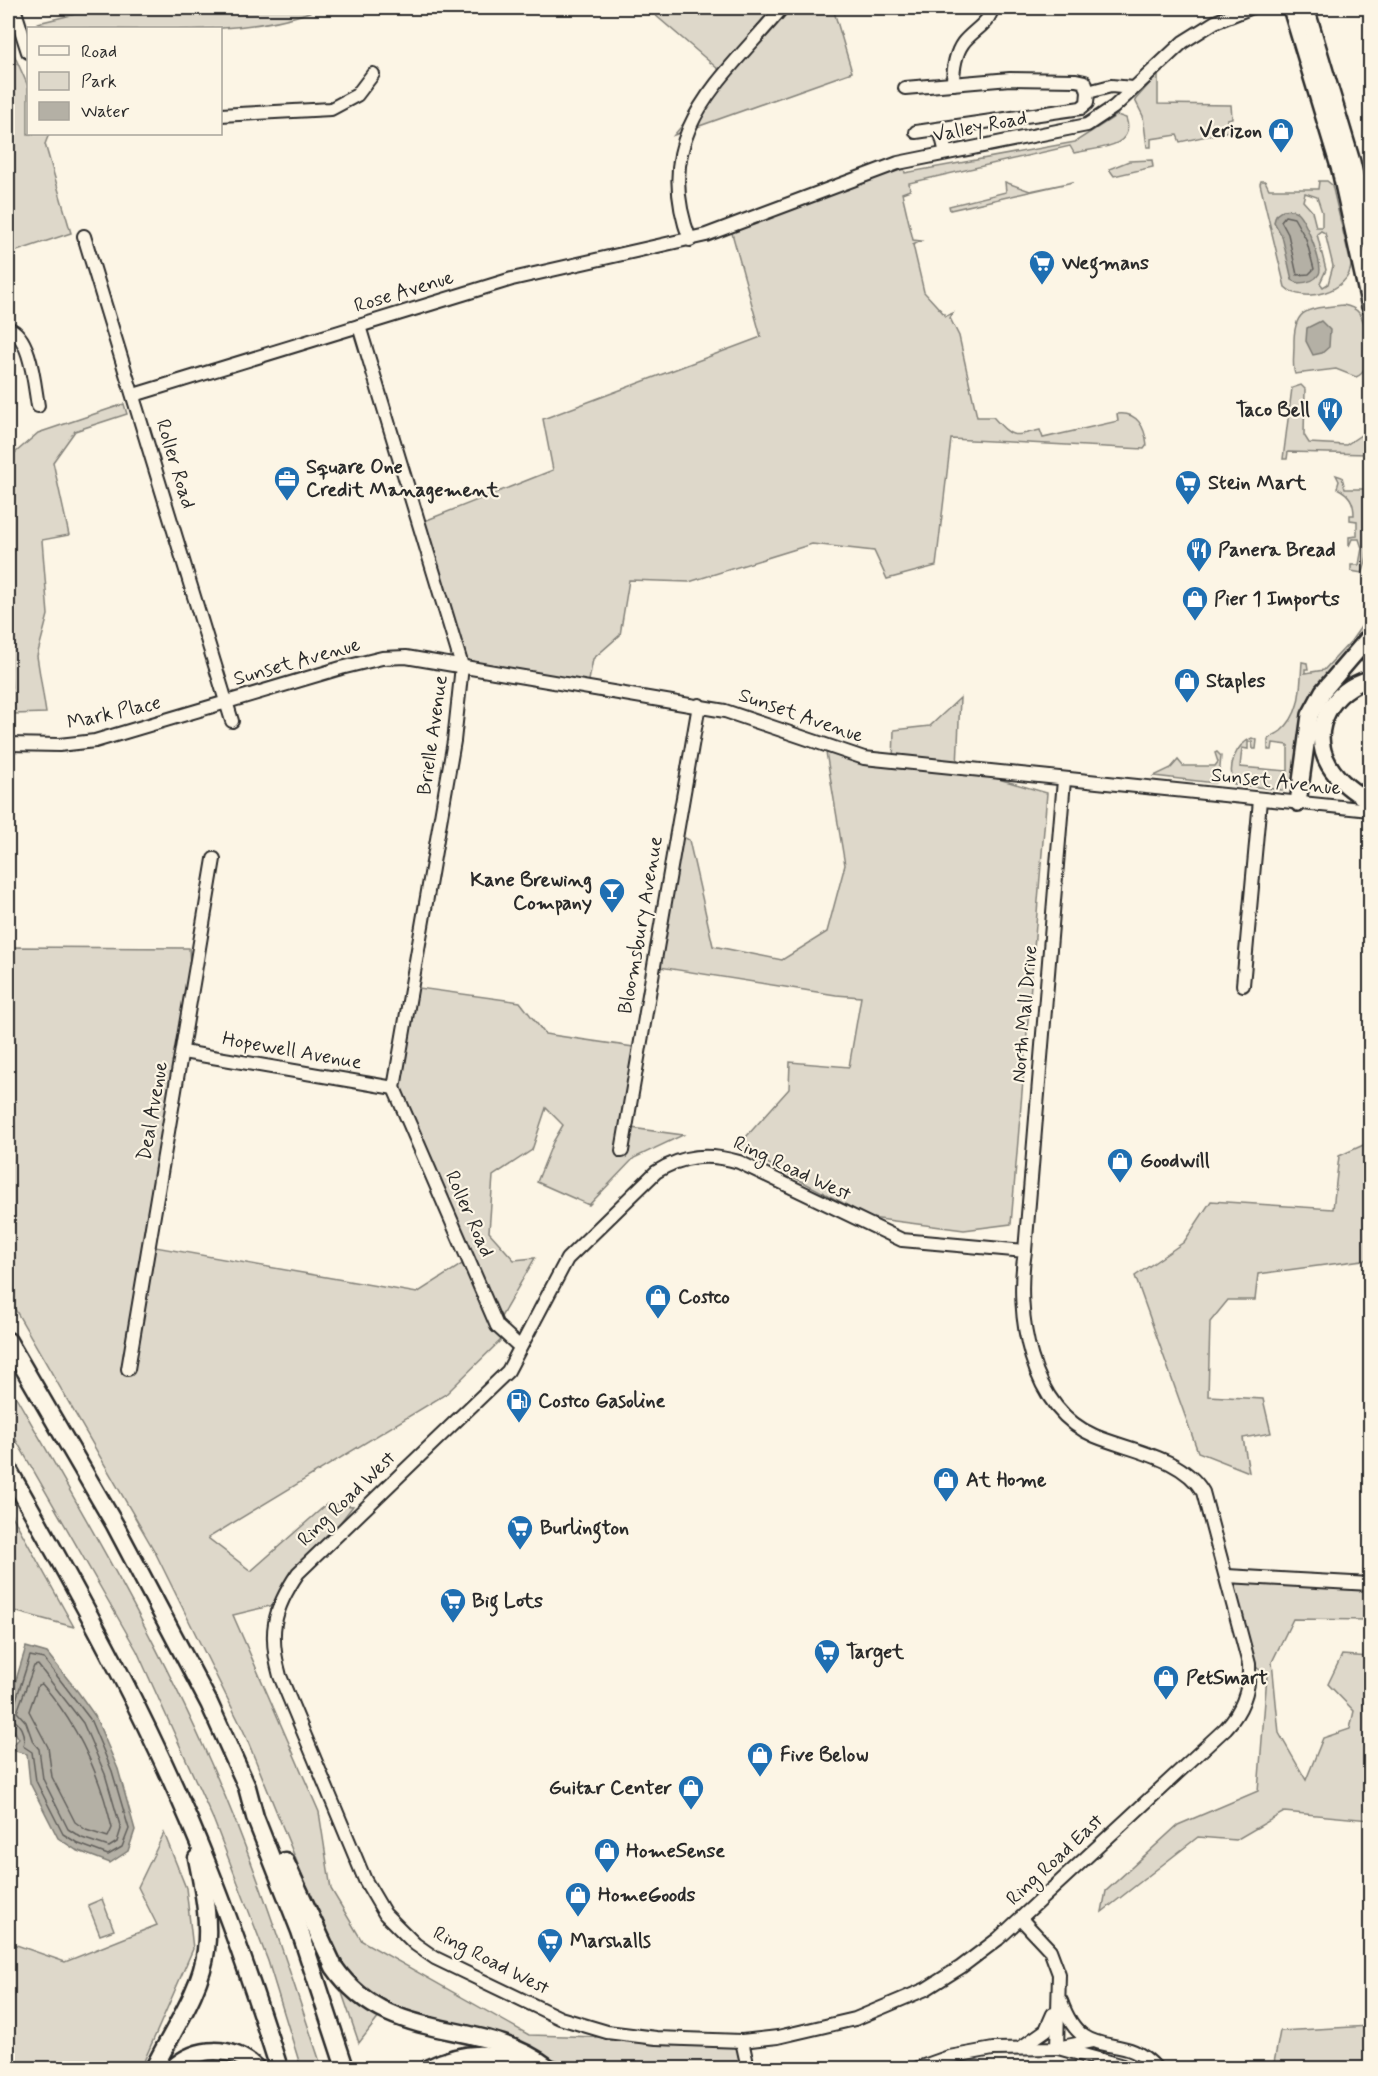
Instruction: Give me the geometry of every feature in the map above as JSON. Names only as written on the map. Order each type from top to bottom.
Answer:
[{"type":"highway","points":[[8,1341],[164,1614],[247,1787],[263,1812],[327,1954],[352,1991],[384,2012],[515,2047],[549,2068]]},
{"type":"highway","points":[[8,1469],[109,1652],[192,1830],[230,1922],[279,2068]]},
{"type":"highway","points":[[247,1787],[255,1817],[300,1931],[345,2068]]},
{"type":"highway","points":[[154,2068],[198,1981],[206,1950],[207,1912],[192,1830]]},
{"type":"highway","points":[[173,2068],[193,2055],[216,2051],[233,2054],[256,2068]]},
{"type":"highway","points":[[429,2068],[446,2060],[473,2054],[495,2056],[526,2068]]},
{"type":"main road","points":[[1291,8],[1340,170],[1371,307]]},
{"type":"main road","points":[[1306,8],[1364,186],[1371,240]]},
{"type":"main road","points":[[1298,803],[1310,715],[1323,691],[1371,636]]},
{"type":"main road","points":[[1371,679],[1353,685],[1337,697],[1325,715],[1321,738],[1326,759],[1337,777],[1371,802]]},
{"type":"street","points":[[690,240],[677,189],[678,162],[687,129],[700,105],[782,8]]},
{"type":"street","points":[[953,84],[957,55],[962,44],[992,15],[992,8]]},
{"type":"street","name":"Valley Road","points":[[690,240],[727,229],[890,165],[1087,125],[1114,106],[1193,34],[1227,16],[1250,8]]},
{"type":"street","points":[[8,26],[13,14]]},
{"type":"street","points":[[13,14],[27,49]]},
{"type":"street","points":[[222,115],[331,109],[357,95],[373,74]]},
{"type":"street","points":[[905,88],[1010,79],[1076,80],[1084,82],[1088,92],[1087,103],[1081,108],[916,132]]},
{"type":"street","points":[[1088,92],[1111,86],[1133,88]]},
{"type":"street","points":[[1025,116],[1029,138]]},
{"type":"street","points":[[940,129],[946,153]]},
{"type":"street","name":"Roller Road","points":[[84,236],[232,721]]},
{"type":"street","name":"Rose Avenue","points":[[134,395],[512,279],[690,240]]},
{"type":"street","name":"Brielle Avenue","points":[[358,326],[462,666],[454,741],[394,1088]]},
{"type":"street","points":[[8,328],[16,331],[25,343],[38,406]]},
{"type":"street","name":"Sunset Avenue","points":[[227,703],[382,658],[406,657],[699,705],[764,722],[819,745],[864,758],[1371,810]]},
{"type":"street","name":"Mark Place","points":[[8,744],[59,745],[95,741],[227,703]]},
{"type":"street","name":"Bloomsbury Avenue","points":[[622,1150],[699,705]]},
{"type":"street","name":"North Mall Drive","points":[[1025,1251],[1064,780]]},
{"type":"street","points":[[1243,985],[1260,800]]},
{"type":"street","name":"Deal Avenue","points":[[128,1369],[214,859]]},
{"type":"street","name":"Hopewell Avenue","points":[[183,1052],[394,1088]]},
{"type":"street","name":"Roller Road","points":[[394,1088],[497,1326],[520,1347]]},
{"type":"street","name":"Ring Road West","points":[[742,2041],[656,2038],[607,2032],[537,2008],[423,1951],[385,1914],[365,1880],[280,1676],[273,1650],[274,1623],[282,1598],[298,1573],[508,1371],[567,1259],[656,1172],[671,1162],[692,1156],[717,1155],[739,1162],[902,1240],[1025,1251]]},
{"type":"street","name":"Ring Road East","points":[[742,2041],[819,2029],[891,2006],[961,1967],[1021,1919],[1226,1728],[1239,1711],[1248,1687],[1249,1664],[1208,1505],[1198,1483],[1175,1466],[1083,1430],[1067,1419],[1054,1404],[1035,1366],[1024,1328],[1020,1297],[1025,1251]]},
{"type":"street","points":[[1227,1576],[1371,1584]]},
{"type":"street","points":[[1021,1919],[1050,1950],[1059,1974],[1057,2048]]},
{"type":"street","points":[[1059,1996],[1076,2033],[1092,2041],[1127,2049],[1156,2068]]},
{"type":"street","points":[[1022,2047],[1046,2030],[1059,1996]]},
{"type":"street","points":[[742,2041],[748,2068]]},
{"type":"street","points":[[918,2068],[949,2057],[1022,2047],[1057,2048],[1092,2041]]},
{"type":"street","points":[[1057,2048],[1126,2068]]},
{"type":"green space","points":[[101,8],[319,8],[291,18],[222,28],[48,27],[38,23]]},
{"type":"green space","points":[[647,8],[833,8],[852,72],[674,135],[725,75]]},
{"type":"green space","points":[[8,41],[27,84],[27,135],[49,135],[45,144],[71,233],[8,254]]},
{"type":"green space","points":[[1158,74],[1158,104],[1231,105],[1232,118],[1227,119],[1227,126],[1233,126],[1234,130],[1180,142],[1177,135],[1151,139],[1151,147],[1147,147],[1143,116],[1135,100]]},
{"type":"green space","points":[[1117,115],[1126,118],[1128,128],[1125,136],[1112,145],[1074,153],[1070,146],[909,183],[910,190],[902,193],[913,240],[921,241],[913,245],[924,292],[946,316],[953,313],[950,318],[959,336],[977,417],[993,417],[1013,434],[1040,430],[1043,438],[1118,421],[1117,414],[1130,415],[1142,426],[1147,445],[1144,449],[951,439],[936,566],[887,579],[874,551],[812,544],[689,582],[629,580],[620,635],[593,659],[588,686],[466,666],[417,524],[553,470],[543,419],[761,337],[730,226],[917,158],[904,169],[905,173],[1075,142]]},
{"type":"green space","points":[[1152,160],[1153,167],[1114,176],[1109,169],[1129,161]]},
{"type":"green space","points":[[1261,181],[1265,181],[1269,189],[1318,189],[1319,181],[1327,181],[1332,185],[1351,265],[1349,274],[1343,282],[1314,295],[1303,295],[1285,287]],"holes":[[[1305,193],[1317,197],[1322,212],[1322,227],[1316,227],[1312,211],[1303,201]],[[1321,231],[1325,233],[1333,266],[1328,284],[1323,287],[1320,283],[1326,270],[1317,234]]]},
{"type":"green space","points":[[1005,182],[1030,191],[1073,182],[950,210],[949,206],[1006,192]]},
{"type":"green space","points":[[1343,305],[1357,311],[1363,319],[1368,357],[1362,373],[1356,377],[1336,369],[1295,374],[1294,333],[1300,317],[1312,309]]},
{"type":"green space","points":[[1301,385],[1305,389],[1304,435],[1309,443],[1346,445],[1361,435],[1370,436],[1370,529],[1366,563],[1362,573],[1351,571],[1351,565],[1359,565],[1362,548],[1359,539],[1352,539],[1349,546],[1349,537],[1357,536],[1357,521],[1350,520],[1350,515],[1354,515],[1352,502],[1348,495],[1337,488],[1339,481],[1336,475],[1342,477],[1345,489],[1367,489],[1367,454],[1288,452],[1287,459],[1283,459],[1292,388]]},
{"type":"green space","points":[[124,404],[127,414],[75,431],[53,462],[69,535],[42,540],[48,615],[37,656],[46,713],[13,714],[8,647],[8,459],[38,433]]},
{"type":"green space","points":[[1370,614],[1370,626],[1317,688],[1292,786],[1282,790],[1234,784],[1231,771],[1234,757],[1241,746],[1252,738],[1257,740],[1256,749],[1253,749],[1252,742],[1248,742],[1248,749],[1242,748],[1240,767],[1288,771],[1288,745],[1273,743],[1272,750],[1268,750],[1268,739],[1281,731],[1293,716],[1299,699],[1302,662],[1307,663],[1308,669],[1305,669],[1305,673],[1324,670],[1351,641]]},
{"type":"green space","points":[[960,698],[957,767],[1047,793],[1011,1224],[964,1230],[871,1218],[737,1147],[789,1089],[790,1062],[849,1067],[861,997],[653,966],[675,833],[689,840],[713,946],[782,960],[827,932],[845,865],[825,746],[893,762],[894,730],[930,726]]},
{"type":"green space","points":[[1215,753],[1221,756],[1219,777],[1215,783],[1154,776],[1171,768],[1178,760],[1183,766],[1215,766],[1218,762]]},
{"type":"green space","points":[[8,947],[189,948],[190,966],[155,1247],[417,1293],[467,1261],[399,1097],[412,987],[520,1002],[545,1034],[640,1048],[624,1127],[683,1135],[634,1158],[589,1205],[537,1182],[553,1142],[563,1125],[546,1108],[532,1150],[493,1176],[489,1232],[514,1260],[535,1258],[498,1322],[503,1338],[446,1394],[208,1538],[251,1571],[327,1504],[353,1506],[274,1605],[233,1615],[319,1812],[331,1889],[362,1941],[529,2035],[745,2041],[749,2068],[563,2068],[560,2061],[389,2004],[359,2043],[301,1872],[244,1732],[155,1552],[8,1297]]},
{"type":"green space","points":[[1370,1142],[1370,1259],[1258,1274],[1255,1300],[1228,1300],[1210,1322],[1208,1396],[1263,1399],[1271,1433],[1243,1438],[1249,1472],[1198,1452],[1135,1276],[1184,1242],[1211,1201],[1333,1209],[1339,1156]]},
{"type":"green space","points":[[8,1383],[136,1610],[205,1750],[253,1868],[322,2068],[301,2068],[268,1961],[214,1821],[137,1651],[8,1426]]},
{"type":"green space","points":[[8,1508],[74,1627],[14,1611],[8,1597]]},
{"type":"green space","points":[[1225,1575],[1370,1584],[1370,1620],[1293,1619],[1272,1662],[1279,1733],[1306,1780],[1323,1738],[1350,1729],[1354,1711],[1328,1684],[1342,1655],[1370,1657],[1370,1820],[1284,1812],[1236,1840],[1198,1837],[1102,1912],[1106,1891],[1178,1825],[1258,1791],[1267,1675],[1246,1660]]},
{"type":"green space","points":[[164,1833],[186,1888],[193,1949],[141,2068],[8,2068],[8,1942],[65,1962],[157,1925],[138,1887]]},
{"type":"green space","points":[[102,1899],[114,1930],[100,1935],[88,1905]]},
{"type":"green space","points":[[1370,2026],[1370,2068],[1273,2068],[1280,2031]]},
{"type":"water","points":[[1283,210],[1297,212],[1300,216],[1319,262],[1319,274],[1304,283],[1292,280],[1282,236],[1274,222],[1276,215]]},
{"type":"water","points":[[1321,321],[1330,330],[1329,347],[1322,353],[1313,355],[1306,341],[1307,328]]},
{"type":"water","points":[[26,1647],[47,1653],[78,1692],[95,1716],[118,1769],[135,1830],[128,1851],[110,1863],[76,1850],[58,1838],[30,1783],[27,1754],[15,1751],[14,1744],[19,1739],[8,1721],[8,1706]]},
{"type":"place","name":"Verizon","points":[[1281,154]]},
{"type":"place","name":"Wegmans","points":[[1042,286]]},
{"type":"place","name":"Taco Bell","points":[[1330,433]]},
{"type":"place","name":"Square One Credit Management","points":[[287,502]]},
{"type":"place","name":"Stein Mart","points":[[1188,506]]},
{"type":"place","name":"Panera Bread","points":[[1199,573]]},
{"type":"place","name":"Pier 1 Imports","points":[[1195,622]]},
{"type":"place","name":"Staples","points":[[1187,704]]},
{"type":"place","name":"Kane Brewing Company","points":[[612,914]]},
{"type":"place","name":"Goodwill","points":[[1120,1184]]},
{"type":"place","name":"Costco","points":[[658,1320]]},
{"type":"place","name":"Costco Gasoline","points":[[519,1424]]},
{"type":"place","name":"At Home","points":[[946,1503]]},
{"type":"place","name":"Burlington","points":[[520,1551]]},
{"type":"place","name":"Big Lots","points":[[453,1624]]},
{"type":"place","name":"Target","points":[[827,1675]]},
{"type":"place","name":"PetSmart","points":[[1166,1701]]},
{"type":"place","name":"Five Below","points":[[760,1778]]},
{"type":"place","name":"Guitar Center","points":[[691,1811]]},
{"type":"place","name":"HomeSense","points":[[607,1874]]},
{"type":"place","name":"HomeGoods","points":[[578,1918]]},
{"type":"place","name":"Marshalls","points":[[550,1964]]}]
